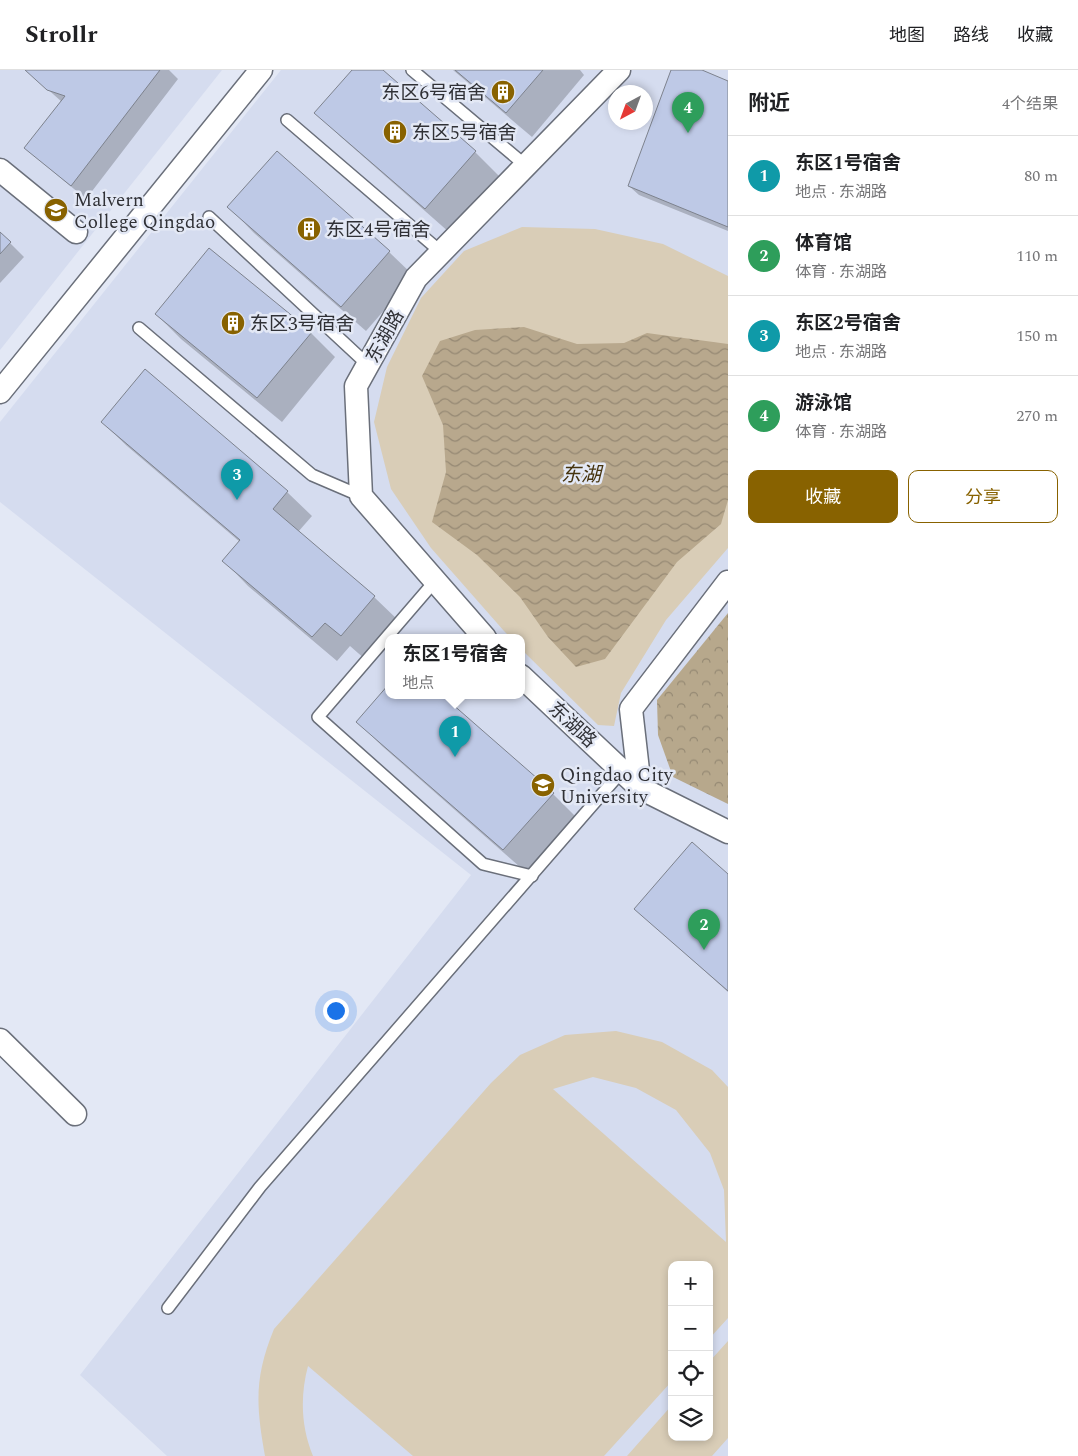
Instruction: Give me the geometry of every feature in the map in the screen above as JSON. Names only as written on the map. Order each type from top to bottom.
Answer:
[{"type":"street","points":[[0,392],[261,70]]},
{"type":"street","name":"东湖路","points":[[361,496],[356,386],[416,278],[619,70]]},
{"type":"street","points":[[0,170],[76,232]]},
{"type":"street","points":[[361,496],[482,634]]},
{"type":"street","points":[[640,788],[631,708],[728,582]]},
{"type":"street","name":"东湖路","points":[[525,680],[640,788],[728,832]]},
{"type":"street","points":[[0,1040],[75,1114]]},
{"type":"lane","points":[[412,70],[525,165]]},
{"type":"lane","points":[[287,120],[441,252]]},
{"type":"lane","points":[[209,217],[368,365]]},
{"type":"lane","points":[[139,328],[312,475],[361,496]]},
{"type":"lane","points":[[389,634],[435,581]]},
{"type":"lane","points":[[385,639],[318,717],[483,864],[532,876]]},
{"type":"lane","points":[[168,1308],[260,1187],[622,771]]},
{"type":"shaded area","name":"Malvern College Qingdao","points":[[0,70],[222,70],[0,350]]},
{"type":"shaded area","name":"Qingdao City University","points":[[281,70],[728,70],[728,1456],[167,1456],[80,1375],[471,875],[0,502],[0,422]]},
{"type":"shaded area","points":[[522,227],[595,229],[663,244],[728,276],[728,548],[666,620],[621,693],[614,726],[598,725],[525,653],[525,634],[507,634],[504,631],[431,548],[391,489],[374,422],[387,367],[421,298],[464,251]]},
{"type":"shaded area","points":[[616,1031],[662,1042],[712,1070],[728,1087],[728,1318],[713,1335],[713,1261],[668,1261],[668,1385],[604,1456],[413,1456],[308,1366],[305,1377],[303,1411],[306,1434],[313,1456],[265,1456],[260,1422],[260,1377],[274,1329],[491,1083],[520,1055],[565,1035]],"holes":[[[593,1077],[636,1088],[676,1110],[710,1153],[724,1190],[726,1242],[553,1089]]]},
{"type":"shaded area","points":[[728,1341],[728,1438],[712,1456],[627,1456],[668,1410],[668,1441],[713,1441],[713,1358]]},
{"type":"green space","points":[[728,613],[728,804],[673,777],[658,735],[657,700]]},
{"type":"water","name":"东湖","points":[[524,327],[577,344],[624,343],[647,333],[728,344],[728,500],[721,524],[677,562],[605,659],[576,667],[548,637],[520,597],[477,555],[432,522],[446,472],[443,425],[422,376],[440,341],[475,330]]},
{"type":"building","points":[[25,70],[160,70],[71,186],[24,148],[65,96],[47,90]]},
{"type":"building","name":"东区5号宿舍","points":[[352,70],[383,70],[476,151],[425,209],[314,113]]},
{"type":"building","name":"东区6号宿舍","points":[[455,70],[543,70],[506,113]]},
{"type":"building","points":[[671,70],[702,70],[728,81],[728,227],[628,186],[649,130],[653,130],[653,119]]},
{"type":"building","name":"东区4号宿舍","points":[[277,151],[390,251],[341,307],[227,207]]},
{"type":"building","points":[[0,232],[11,242],[0,254]]},
{"type":"building","name":"东区3号宿舍","points":[[209,248],[312,332],[257,398],[155,314]]},
{"type":"building","points":[[145,369],[288,491],[273,509],[375,596],[341,636],[325,623],[312,637],[222,561],[240,540],[101,422]]},
{"type":"building","points":[[385,689],[385,699],[446,699],[554,793],[503,850],[356,722]]},
{"type":"building","points":[[692,842],[728,874],[728,991],[634,909]]},
{"type":"place","name":"东区6号宿舍","points":[[503,92]]},
{"type":"place","name":"东区5号宿舍","points":[[395,132]]},
{"type":"place","name":"游泳馆","points":[[688,133]]},
{"type":"place","name":"Malvern College Qingdao","points":[[56,210]]},
{"type":"place","name":"东区4号宿舍","points":[[309,229]]},
{"type":"place","name":"东区3号宿舍","points":[[233,323]]},
{"type":"place","name":"东区2号宿舍","points":[[237,500]]},
{"type":"place","name":"东区1号宿舍","points":[[455,757]]},
{"type":"place","name":"Qingdao City University","points":[[543,785]]},
{"type":"place","name":"体育馆","points":[[704,950]]}]
